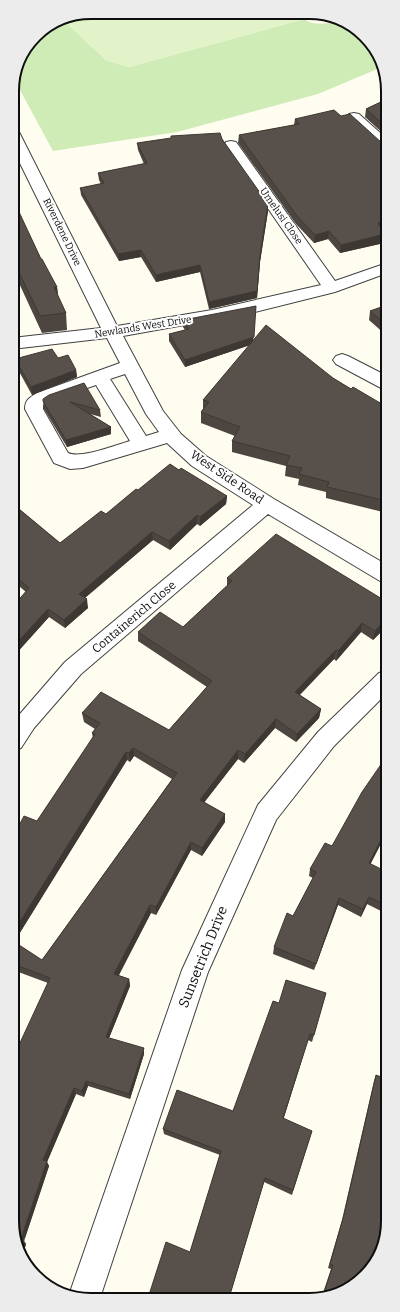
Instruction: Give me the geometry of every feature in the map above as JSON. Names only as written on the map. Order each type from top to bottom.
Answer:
[{"type":"street","points":[[354,117],[381,142]]},
{"type":"street","name":"Umelusi Close","points":[[231,144],[331,287]]},
{"type":"street","name":"Riverdene Drive","points":[[19,146],[112,332]]},
{"type":"street","name":"Newlands West Drive","points":[[19,343],[112,332],[188,320],[271,303],[331,287],[381,270]]},
{"type":"street","name":"West Side Road","points":[[112,332],[155,414],[170,434],[199,461],[267,504],[381,571]]},
{"type":"street","points":[[342,360],[381,381]]},
{"type":"street","points":[[130,366],[43,397],[34,403],[34,409],[61,458],[70,462],[83,461],[170,434]]},
{"type":"street","points":[[100,376],[141,443]]},
{"type":"street","name":"Containerich Close","points":[[19,732],[26,721],[73,668],[267,504]]},
{"type":"street","name":"Sunsetrich Drive","points":[[86,1293],[195,970],[267,813],[326,739],[381,685]]},
{"type":"green space","points":[[91,19],[304,19],[129,67],[106,60],[67,23],[73,21]]},
{"type":"green space","points":[[304,19],[316,24],[331,23],[341,26],[360,40],[374,59],[377,69],[318,94],[177,132],[53,151],[19,88],[20,77],[26,59],[34,47],[47,34],[59,26],[67,23],[106,60],[129,67]]},
{"type":"building","points":[[381,102],[381,123],[366,109]]},
{"type":"building","points":[[334,110],[341,116],[350,114],[381,142],[381,222],[378,223],[381,228],[381,235],[341,245],[329,231],[315,235],[297,216],[239,135],[299,124],[295,119]]},
{"type":"building","points":[[220,133],[222,139],[268,204],[260,255],[257,291],[209,302],[200,265],[156,275],[141,250],[118,254],[80,188],[104,183],[98,173],[147,163],[137,143],[171,138],[171,136]]},
{"type":"building","points":[[19,212],[41,259],[57,287],[54,287],[66,313],[40,316],[19,272]]},
{"type":"building","points":[[256,306],[254,337],[185,360],[169,334],[189,329],[183,320]]},
{"type":"building","points":[[381,307],[381,320],[370,311]]},
{"type":"building","points":[[266,325],[333,378],[351,389],[353,387],[381,403],[381,500],[327,487],[329,482],[299,474],[302,468],[286,465],[290,456],[232,441],[240,427],[201,412],[209,402],[203,400]]},
{"type":"building","points":[[52,349],[58,358],[68,355],[76,370],[31,387],[19,366],[19,358]]},
{"type":"building","points":[[84,383],[100,410],[70,402],[111,427],[66,440],[43,399],[49,395]]},
{"type":"building","points":[[170,464],[179,470],[181,468],[227,496],[200,517],[197,515],[169,541],[152,532],[79,594],[87,599],[64,620],[48,609],[19,640],[19,599],[29,588],[19,579],[19,509],[60,543],[101,511],[106,514],[136,489],[138,490]]},
{"type":"building","points":[[276,534],[381,598],[381,624],[375,631],[362,623],[338,651],[336,650],[295,692],[321,709],[297,734],[276,719],[245,754],[238,750],[200,800],[225,814],[202,848],[191,842],[156,907],[150,905],[114,974],[129,979],[106,1037],[144,1048],[129,1094],[86,1081],[82,1091],[74,1088],[43,1160],[47,1161],[21,1239],[19,1221],[19,1045],[50,978],[19,966],[19,945],[42,960],[177,773],[133,748],[129,753],[126,752],[19,923],[19,826],[24,816],[37,821],[95,734],[92,733],[100,723],[82,713],[101,692],[169,730],[212,681],[138,632],[160,612],[183,627],[232,581],[227,578]]},
{"type":"building","points":[[381,764],[381,840],[369,863],[381,869],[381,903],[369,897],[363,909],[339,898],[316,964],[274,947],[287,913],[293,916],[316,872],[310,869],[325,843],[332,846],[362,792]]},
{"type":"building","points":[[286,980],[326,993],[314,1035],[310,1034],[283,1118],[312,1131],[293,1190],[265,1178],[230,1293],[150,1293],[166,1242],[190,1252],[221,1151],[163,1129],[177,1090],[233,1111],[273,1001],[279,1003]]},
{"type":"building","points":[[381,1074],[381,1225],[379,1239],[366,1265],[353,1278],[341,1286],[324,1292],[333,1265],[330,1264],[344,1215],[376,1075],[380,1077]]}]
